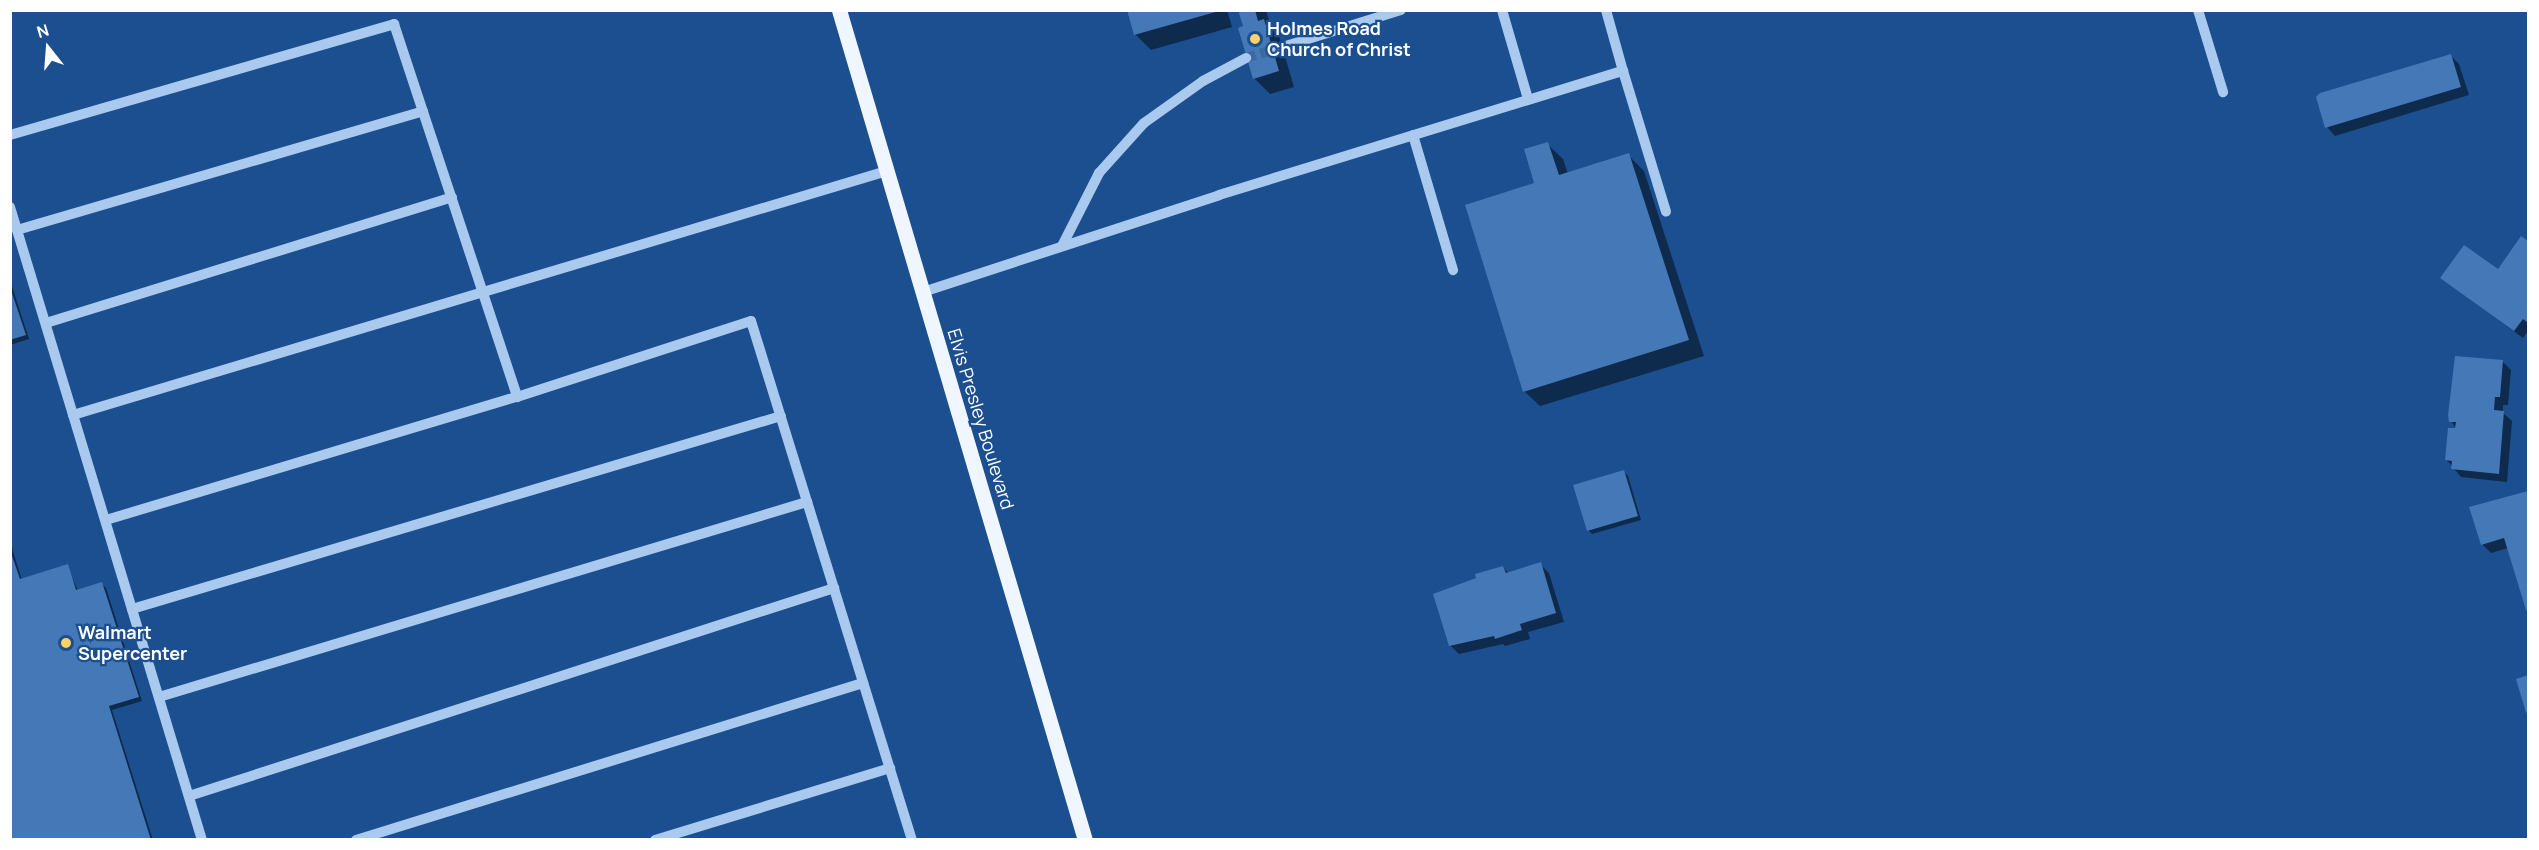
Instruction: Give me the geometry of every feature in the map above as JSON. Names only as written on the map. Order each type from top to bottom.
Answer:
[{"type":"main road","name":"Elvis Presley Boulevard","points":[[839,10],[1085,840]]},
{"type":"street","points":[[1273,51],[1401,10]]},
{"type":"street","points":[[1502,10],[1528,99]]},
{"type":"street","points":[[1606,10],[1666,212]]},
{"type":"street","points":[[2198,10],[2223,92]]},
{"type":"street","points":[[10,135],[394,24],[517,398]]},
{"type":"street","points":[[1062,246],[1099,173],[1144,123],[1203,81],[1246,58]]},
{"type":"street","points":[[923,292],[1413,135],[1623,71]]},
{"type":"street","points":[[17,230],[423,111]]},
{"type":"street","points":[[1413,135],[1453,270]]},
{"type":"street","points":[[73,415],[887,171]]},
{"type":"street","points":[[46,323],[452,197]]},
{"type":"street","points":[[10,207],[202,840]]},
{"type":"street","points":[[105,520],[517,398],[751,321],[912,840]]},
{"type":"street","points":[[132,609],[781,416]]},
{"type":"street","points":[[159,697],[807,502]]},
{"type":"street","points":[[189,796],[834,588]]},
{"type":"street","points":[[356,840],[863,683]]},
{"type":"street","points":[[655,840],[890,768]]},
{"type":"building","name":"Holmes Road Church of Christ","points":[[1127,10],[1219,10],[1219,11],[1134,35]]},
{"type":"building","name":"Holmes Road Church of Christ","points":[[1238,10],[1255,10],[1258,21],[1264,19],[1279,71],[1253,79],[1238,28],[1243,26]]},
{"type":"building","points":[[2451,54],[2461,87],[2325,128],[2316,97],[2320,93]]},
{"type":"building","points":[[1548,142],[1559,175],[1629,153],[1689,340],[1523,392],[1465,205],[1534,183],[1524,149]]},
{"type":"building","points":[[2521,236],[2528,241],[2528,323],[2523,319],[2514,331],[2440,278],[2464,245],[2498,269]]},
{"type":"building","points":[[10,287],[26,335],[10,340]]},
{"type":"building","points":[[2455,356],[2503,360],[2500,397],[2495,397],[2494,410],[2504,411],[2499,474],[2451,469],[2452,461],[2445,460],[2448,428],[2455,428],[2456,422],[2449,422],[2448,415]]},
{"type":"building","points":[[1624,470],[1638,516],[1587,531],[1573,485]]},
{"type":"building","points":[[2528,491],[2528,609],[2526,610],[2504,538],[2481,545],[2469,507]]},
{"type":"building","name":"Walmart Supercenter","points":[[10,550],[20,579],[68,564],[76,590],[102,582],[139,697],[109,706],[151,840],[10,840]]},
{"type":"building","points":[[1541,562],[1556,613],[1520,624],[1522,630],[1495,639],[1494,636],[1449,646],[1433,594],[1476,578],[1475,574],[1503,566],[1506,573]]},
{"type":"building","points":[[2528,675],[2528,713],[2526,713],[2516,679]]},
{"type":"tunnel","points":[[1246,58],[1273,50]]},
{"type":"place","name":"Holmes Road Church of Christ","points":[[1255,39]]},
{"type":"place","name":"Walmart Supercenter","points":[[66,643]]}]
